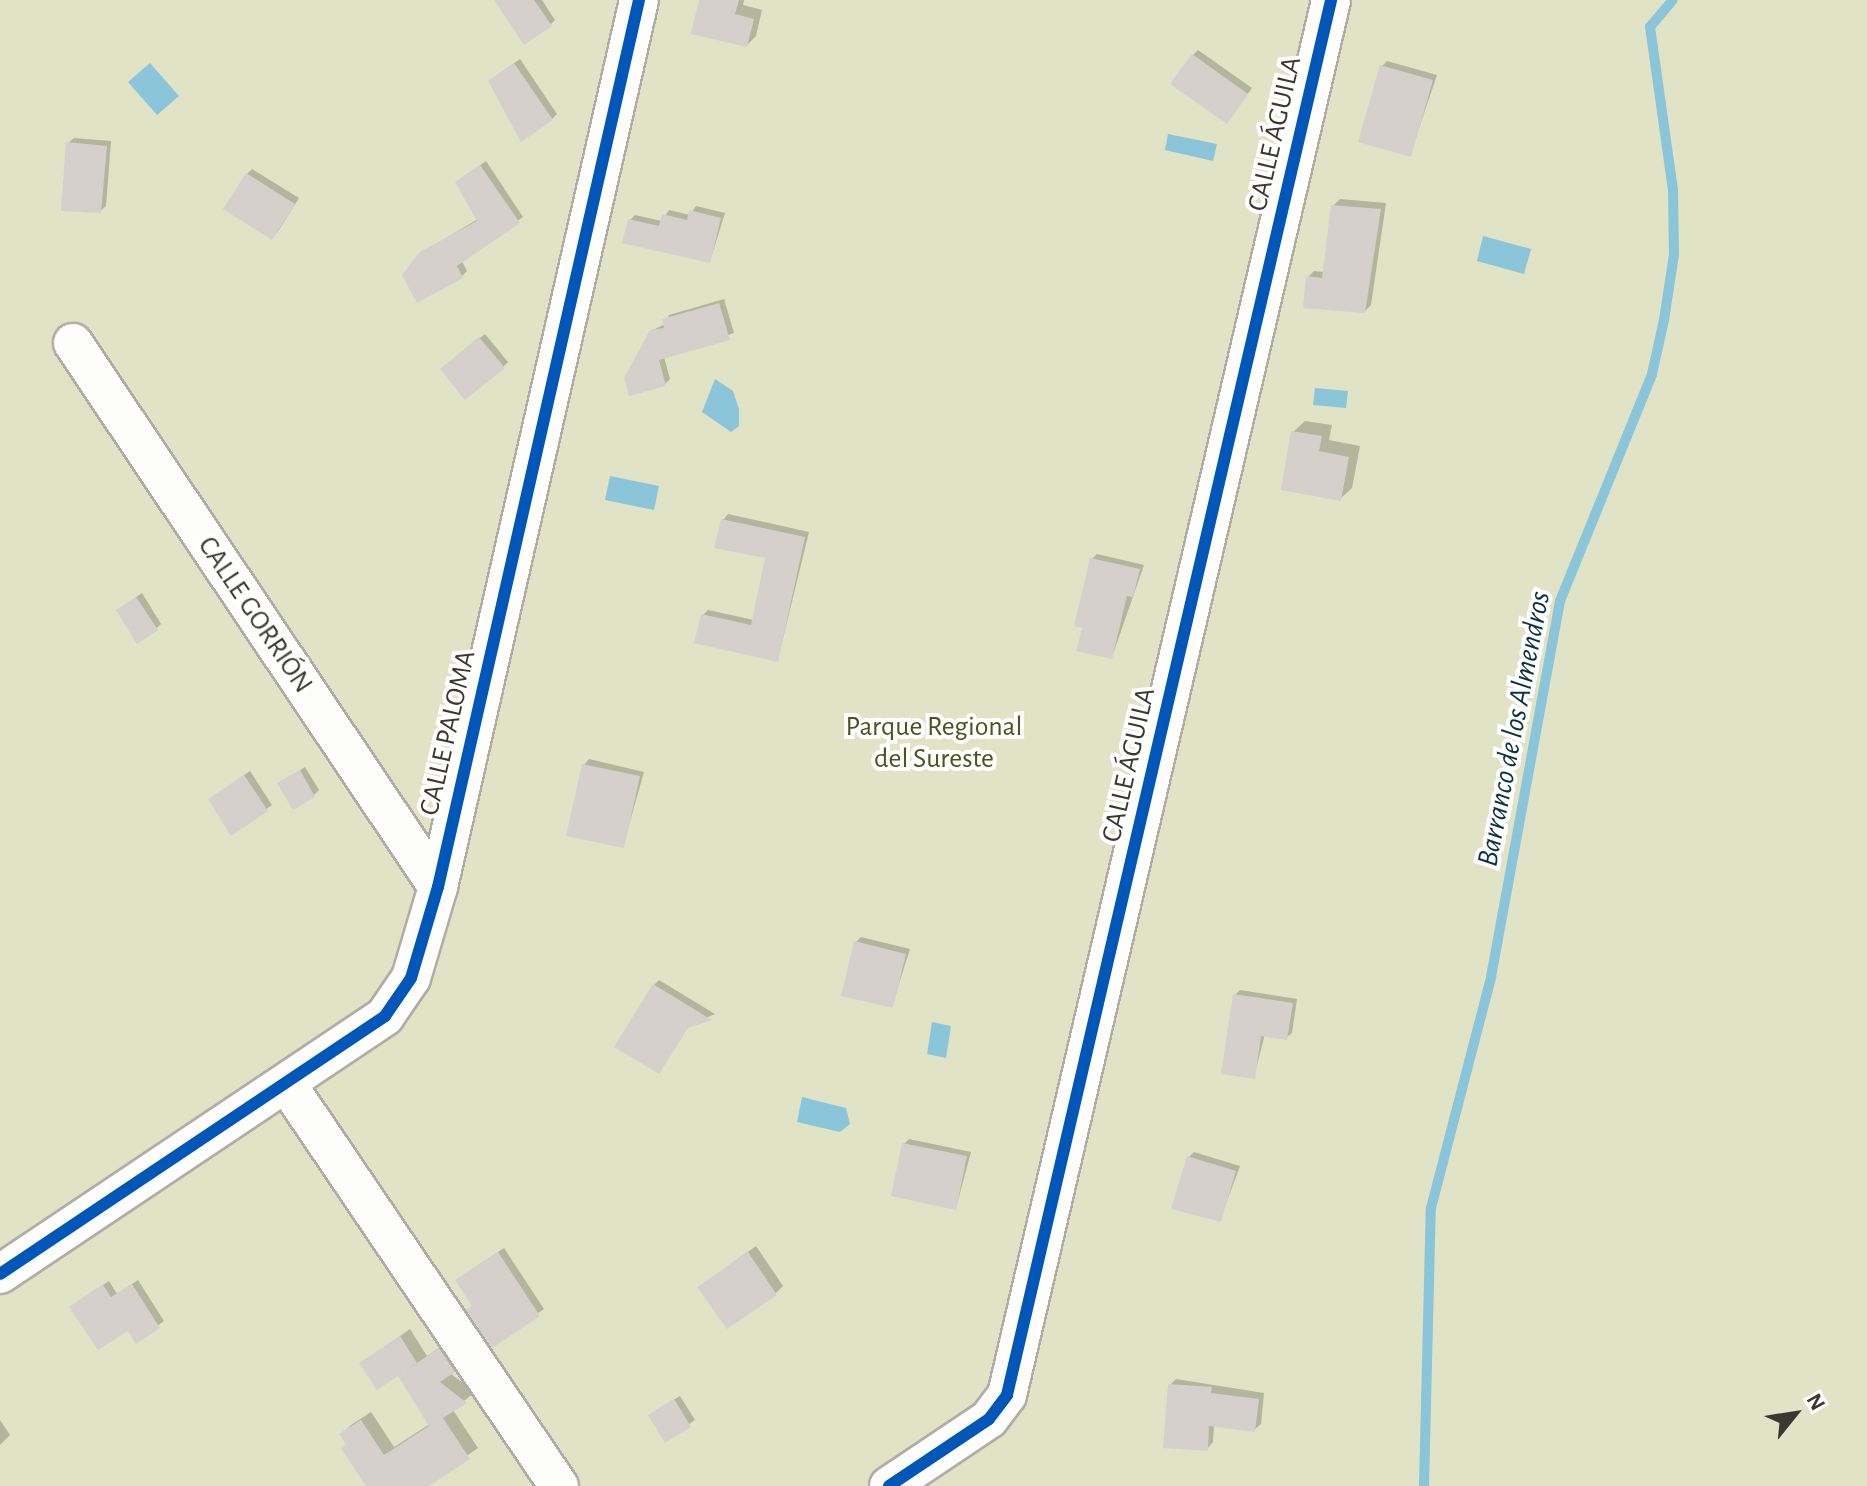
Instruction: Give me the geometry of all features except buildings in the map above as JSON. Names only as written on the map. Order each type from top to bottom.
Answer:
[{"type":"street","name":"CALLE PALOMA","points":[[0,1274],[385,1016],[399,998],[425,939],[438,887],[639,0]]},
{"type":"street","name":"CALLE ÁGUILA","points":[[889,1486],[989,1419],[1007,1395],[1331,0]]},
{"type":"street","name":"CALLE GORRIÓN","points":[[73,343],[438,887]]},
{"type":"street","points":[[286,1083],[559,1486]]},
{"type":"green space","name":"Parque Regional del Sureste","points":[[0,0],[1867,0],[1867,1486],[0,1486]]},
{"type":"water","points":[[150,63],[179,96],[157,115],[128,82]]},
{"type":"water","points":[[1168,134],[1217,144],[1213,161],[1165,150]]},
{"type":"water","points":[[1483,236],[1531,249],[1524,274],[1477,261]]},
{"type":"water","points":[[715,379],[733,391],[739,409],[739,426],[731,432],[702,412]]},
{"type":"water","points":[[1315,388],[1348,391],[1346,408],[1313,405]]},
{"type":"water","points":[[610,476],[659,486],[654,510],[605,500]]},
{"type":"water","points":[[932,1022],[951,1026],[946,1058],[927,1054]]},
{"type":"water","points":[[802,1097],[846,1108],[850,1124],[840,1132],[797,1122]]},
{"type":"waterway","name":"Barranco de los Almendros","points":[[1424,1486],[1431,1208],[1491,977],[1560,601],[1652,374],[1664,320],[1674,255],[1673,190],[1650,27],[1673,0]]},
{"type":"cycle path","points":[[0,1274],[385,1016],[411,978],[438,887],[639,0]]},
{"type":"cycle path","points":[[889,1486],[989,1419],[1007,1395],[1331,0]]}]
